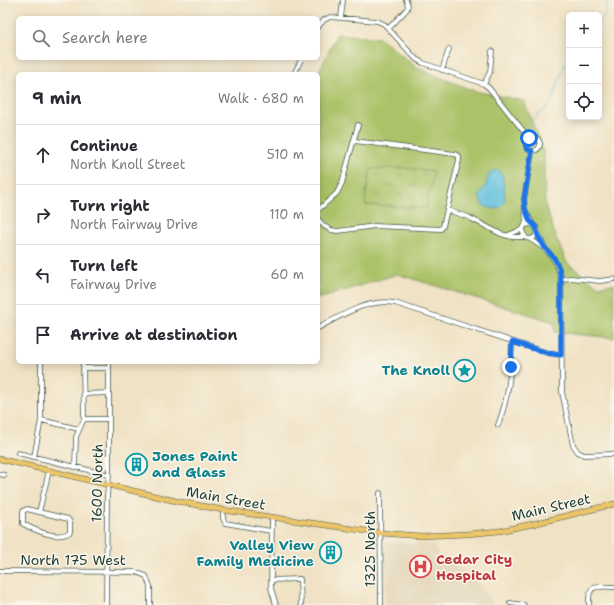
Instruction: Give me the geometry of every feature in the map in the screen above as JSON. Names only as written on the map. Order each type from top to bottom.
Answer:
[{"type":"main road","name":"Main Street","points":[[0,459],[176,501],[272,518],[380,533],[421,536],[466,534],[500,530],[532,525],[614,504]]},
{"type":"street","points":[[341,18],[344,0]]},
{"type":"street","points":[[389,28],[407,10],[408,5],[406,0]]},
{"type":"street","points":[[320,25],[324,20],[330,17],[376,21],[384,24],[416,59],[442,70],[484,84],[489,88],[529,138]]},
{"type":"street","points":[[442,70],[448,49]]},
{"type":"street","points":[[484,84],[490,72],[492,51]]},
{"type":"street","points":[[295,72],[301,60]]},
{"type":"street","points":[[320,208],[337,193],[342,184],[358,126]]},
{"type":"street","points":[[534,137],[540,142],[537,150],[532,151],[525,146],[526,140],[529,138],[534,137]]},
{"type":"street","points":[[320,221],[331,230],[338,231],[376,226],[441,229],[443,226],[459,156],[455,154],[355,141]]},
{"type":"street","points":[[532,151],[524,199],[525,209],[523,234],[545,248]]},
{"type":"street","points":[[525,209],[533,225],[536,227],[538,236],[545,248],[554,258],[559,268],[561,279],[561,355],[563,402],[573,445],[578,452],[584,455],[614,454]]},
{"type":"street","points":[[447,210],[468,217],[501,234],[512,237],[535,237],[537,232]]},
{"type":"street","points":[[508,235],[528,224],[533,225]]},
{"type":"street","points":[[561,279],[571,278],[600,281],[614,279]]},
{"type":"street","points":[[320,327],[348,311],[385,302],[548,353],[561,355]]},
{"type":"street","points":[[498,425],[506,403],[511,367],[512,342]]},
{"type":"street","points":[[34,457],[41,420],[42,364]]},
{"type":"street","points":[[75,467],[76,437],[78,429],[84,419],[83,364]]},
{"type":"street","name":"1600 North","points":[[106,605],[109,476],[109,364]]},
{"type":"street","points":[[83,368],[109,368]]},
{"type":"street","points":[[84,394],[108,393]]},
{"type":"street","points":[[84,419],[109,419]]},
{"type":"street","points":[[41,420],[78,429]]},
{"type":"street","points":[[18,453],[109,476]]},
{"type":"street","points":[[39,512],[49,471]]},
{"type":"street","name":"1325 North","points":[[380,492],[381,605]]},
{"type":"street","points":[[27,509],[39,512],[68,519],[70,522],[70,532],[67,534],[46,535],[23,524],[23,511],[27,509]]},
{"type":"street","points":[[223,510],[223,518],[225,523],[271,530]]},
{"type":"street","points":[[272,518],[271,588],[276,605]]},
{"type":"street","name":"North 175 West","points":[[0,571],[136,572],[146,576],[150,586],[150,605]]},
{"type":"street","points":[[271,580],[300,579],[301,605]]},
{"type":"street","points":[[588,605],[588,595],[593,587],[614,587]]},
{"type":"street","points":[[510,603],[524,605]]},
{"type":"shaded area","name":"Cedar City Hospital","points":[[389,542],[434,544],[440,557],[473,577],[494,605],[385,605],[385,549],[386,544]]},
{"type":"green space","points":[[337,34],[380,38],[417,68],[474,91],[524,101],[544,153],[545,205],[567,263],[598,286],[614,284],[614,338],[555,332],[554,322],[397,274],[320,298],[319,72]]},
{"type":"green space","points":[[402,168],[434,171],[427,208],[366,205],[365,197],[371,169]]},
{"type":"water","points":[[496,170],[503,176],[505,198],[504,203],[499,208],[495,209],[486,207],[482,204],[479,195],[484,189],[489,174]]},
{"type":"waterway","points":[[602,20],[604,18],[608,0]]},
{"type":"waterway","points":[[530,125],[538,114],[544,111],[551,103],[566,63]]},
{"type":"place","name":"The Knoll","points":[[465,370]]},
{"type":"place","name":"Jones Paint and Glass","points":[[136,464]]},
{"type":"place","name":"Valley View Family Medicine","points":[[330,553]]},
{"type":"place","name":"Cedar City Hospital","points":[[421,567]]},
{"type":"route","points":[[511,367],[512,342],[548,353],[561,355],[561,279],[559,268],[554,258],[545,248],[538,236],[537,229],[530,221],[525,209],[524,199],[532,151],[525,146],[526,140],[529,138]]}]
